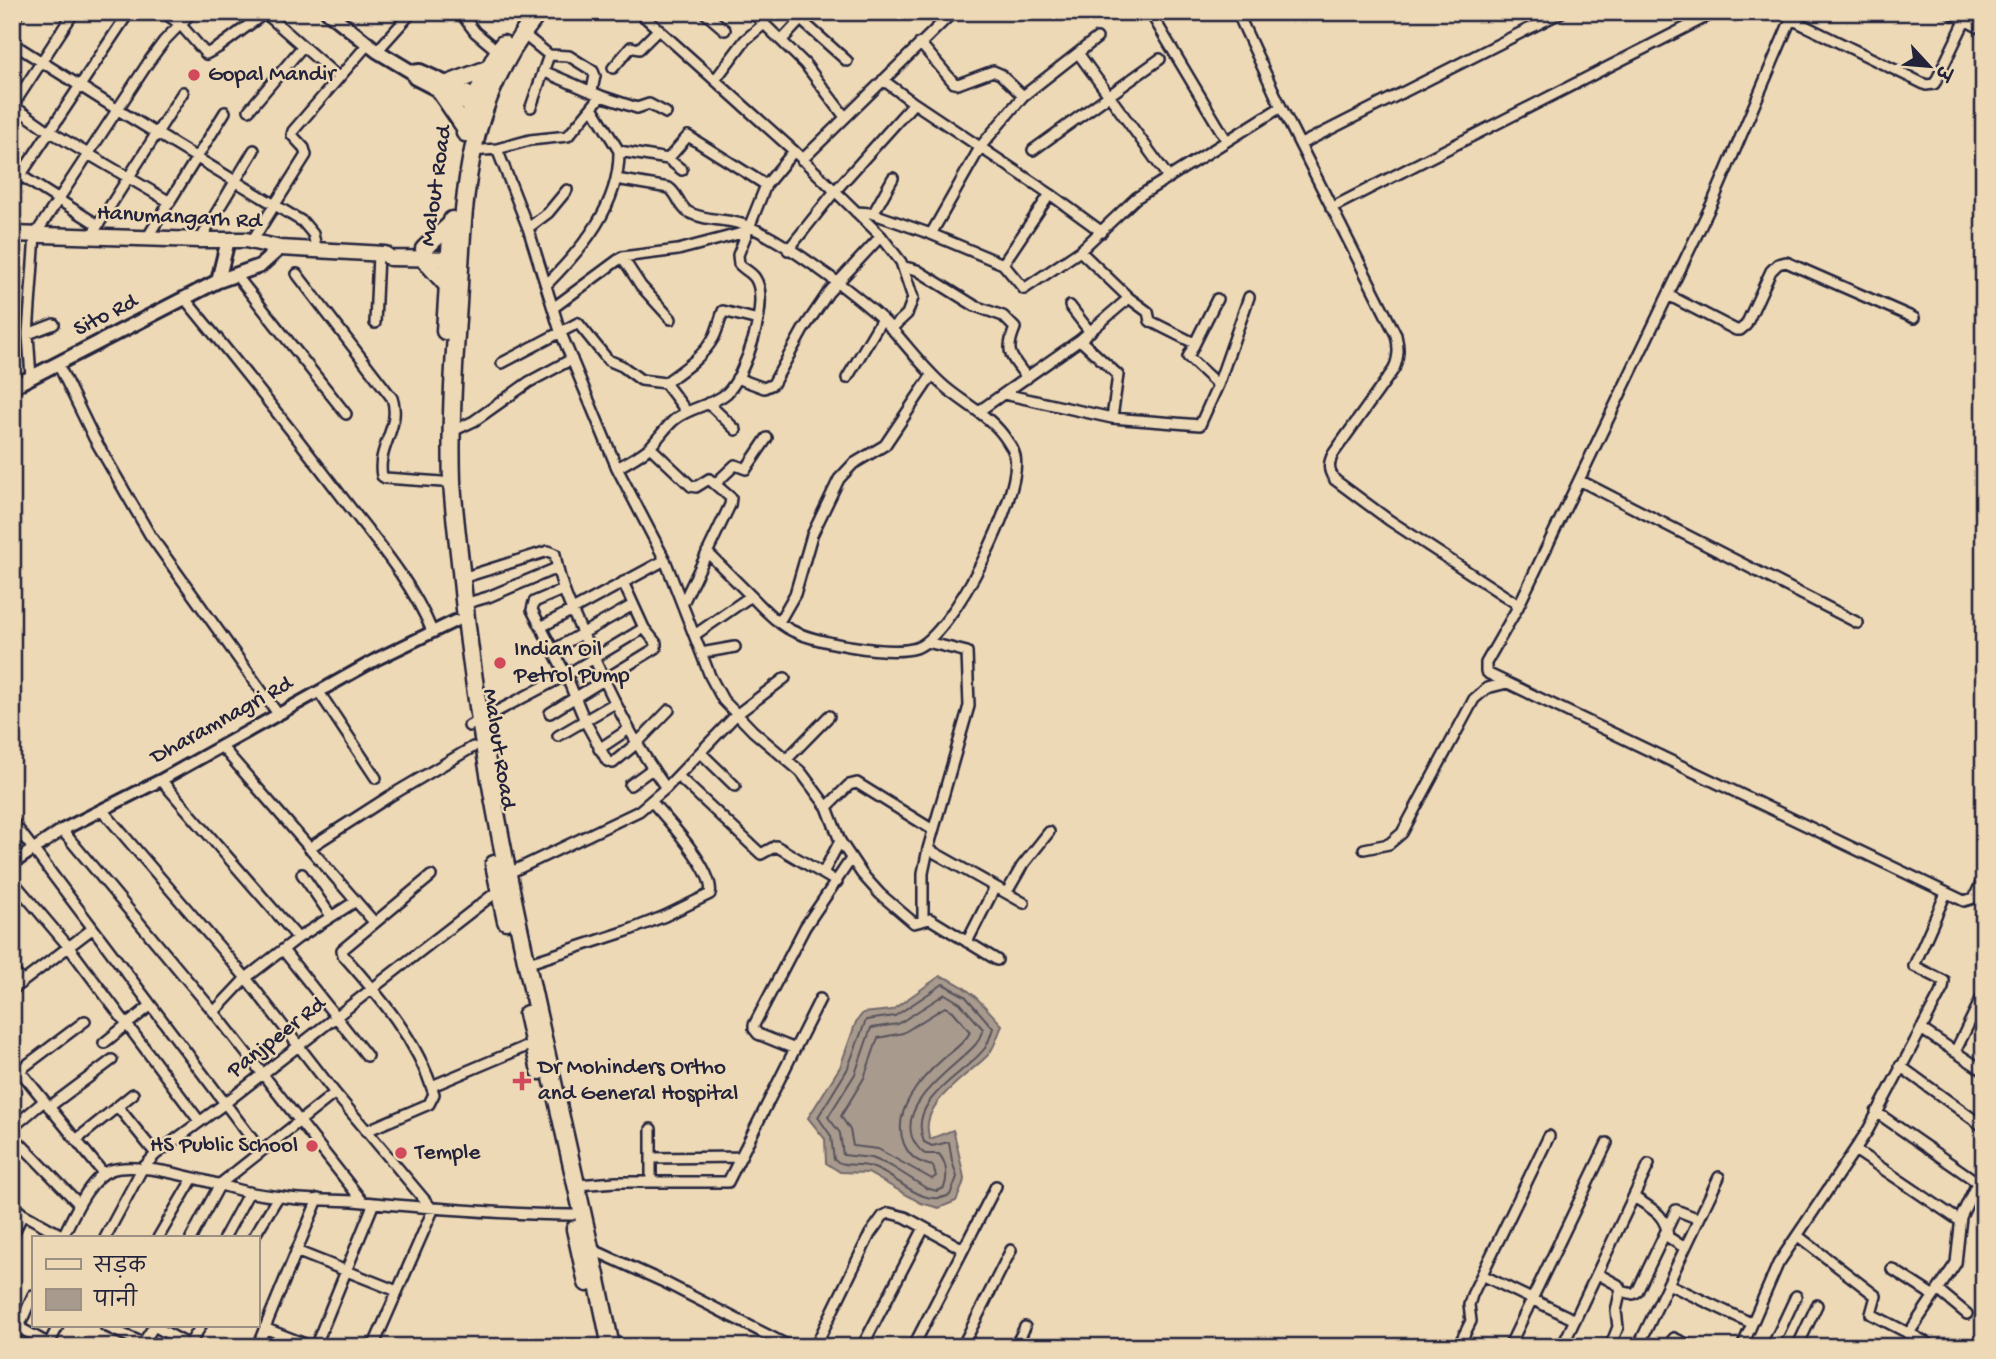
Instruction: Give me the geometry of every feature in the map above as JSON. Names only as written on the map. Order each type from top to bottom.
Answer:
[{"type":"highway","points":[[479,105],[490,68],[526,12]]},
{"type":"highway","points":[[479,105],[522,33],[539,12]]},
{"type":"highway","points":[[466,129],[444,87],[490,68]]},
{"type":"highway","name":"Malout Road","points":[[479,105],[466,129],[452,223],[455,254],[442,482],[455,621],[526,964],[577,1185],[600,1347]]},
{"type":"highway","name":"Malout Road","points":[[479,105],[455,254],[447,285],[451,334],[452,482],[474,723],[473,747],[499,890],[572,1215],[586,1248],[611,1347]]},
{"type":"highway","points":[[447,285],[424,254],[452,223]]},
{"type":"main road","points":[[328,12],[373,48],[412,72],[420,71],[479,105]]},
{"type":"main road","name":"Hanumangarh Rd","points":[[12,234],[35,235],[95,230],[148,238],[252,240],[280,248],[382,254],[390,258],[455,254]]},
{"type":"main road","points":[[218,281],[228,240]]},
{"type":"main road","name":"Sito Rd","points":[[12,387],[218,281],[260,266],[280,248]]},
{"type":"street","points":[[12,22],[19,12]]},
{"type":"street","points":[[74,12],[13,106],[170,202]]},
{"type":"street","points":[[163,12],[180,24],[202,51],[211,53],[265,13],[338,77]]},
{"type":"street","points":[[31,378],[28,334],[35,235],[150,60],[192,12]]},
{"type":"street","points":[[252,240],[306,155],[304,148],[292,135],[293,131],[338,77],[412,12]]},
{"type":"street","points":[[460,12],[475,32],[499,52]]},
{"type":"street","points":[[639,12],[794,151],[881,236],[905,267],[913,298],[907,314],[891,329]]},
{"type":"street","points":[[704,12],[725,30]]},
{"type":"street","points":[[752,12],[805,64],[845,117]]},
{"type":"street","points":[[802,160],[953,12]]},
{"type":"street","points":[[1150,12],[1227,141]]},
{"type":"street","points":[[1237,12],[1281,107],[1396,335],[1399,347],[1399,358],[1394,369],[1333,454],[1329,462],[1331,474],[1335,480],[1378,512],[1509,598],[1518,607]]},
{"type":"street","points":[[1301,144],[1562,12]]},
{"type":"street","points":[[1331,208],[1716,12]]},
{"type":"street","points":[[1949,12],[1984,30]]},
{"type":"street","points":[[12,188],[16,172],[50,131],[127,15]]},
{"type":"street","points":[[782,40],[804,16],[847,61]]},
{"type":"street","points":[[1965,20],[1936,81],[1927,85],[1792,16],[1714,199],[1518,607],[1486,667],[1489,674],[1964,901],[1972,901],[1984,877]]},
{"type":"street","points":[[715,80],[746,40],[764,24]]},
{"type":"street","points":[[613,68],[631,47],[639,49],[659,29]]},
{"type":"street","points":[[522,33],[549,55],[569,56],[593,71],[595,76],[592,90]]},
{"type":"street","points":[[931,234],[981,146],[1023,96],[1097,38]]},
{"type":"street","points":[[12,43],[310,228],[317,251]]},
{"type":"street","points":[[920,43],[954,83],[958,84],[993,71],[1000,74],[1023,96]]},
{"type":"street","points":[[250,110],[303,46]]},
{"type":"street","points":[[1078,53],[1169,178]]},
{"type":"street","points":[[531,107],[549,55]]},
{"type":"street","points":[[1033,150],[1160,59]]},
{"type":"street","points":[[543,71],[601,96],[637,108],[649,104],[666,113]]},
{"type":"street","points":[[883,80],[1102,232]]},
{"type":"street","points":[[16,172],[59,199],[95,230],[183,92]]},
{"type":"street","points":[[472,151],[568,136],[601,96]]},
{"type":"street","points":[[788,250],[835,191],[914,103]]},
{"type":"street","points":[[546,285],[585,243],[604,210],[616,178],[619,151],[592,107]]},
{"type":"street","points":[[856,212],[873,214],[931,234],[1003,264],[1023,289],[1080,251],[1127,206],[1281,107]]},
{"type":"street","points":[[148,238],[225,111]]},
{"type":"street","points":[[668,159],[688,136],[766,185]]},
{"type":"street","points":[[497,149],[528,228],[560,331],[617,468],[665,560],[696,634],[701,653],[723,700],[736,715],[801,772],[827,807],[840,841],[851,859],[896,909],[917,924],[930,919],[997,960]]},
{"type":"street","points":[[200,240],[254,150]]},
{"type":"street","points":[[619,151],[668,159],[682,170]]},
{"type":"street","points":[[617,468],[650,447],[674,420],[721,398],[737,378],[757,332],[758,320],[757,282],[737,260],[766,185],[794,151]]},
{"type":"street","points":[[616,178],[669,188],[690,213],[747,229],[788,250],[837,282],[882,319],[932,375],[997,427],[1015,457],[1010,493],[996,535],[945,621],[927,642],[916,648],[869,650],[790,631],[707,552]]},
{"type":"street","points":[[873,214],[893,178]]},
{"type":"street","points":[[528,228],[548,212],[567,190]]},
{"type":"street","points":[[1003,264],[1050,194]]},
{"type":"street","points":[[553,308],[622,257],[678,250],[747,229]]},
{"type":"street","points":[[737,378],[764,388],[773,384],[803,330],[837,282],[881,236]]},
{"type":"street","points":[[1080,251],[1129,298],[1148,312],[1150,321],[1194,343]]},
{"type":"street","points":[[375,323],[382,254]]},
{"type":"street","points":[[622,257],[651,298],[671,319]]},
{"type":"street","points":[[1668,295],[1740,330],[1746,325],[1774,267],[1786,262],[1914,318]]},
{"type":"street","points":[[905,267],[917,270],[975,306],[1006,318],[1015,328],[1009,341],[1009,352],[1027,378]]},
{"type":"street","points":[[297,274],[392,398],[396,409],[382,459],[382,476],[442,482]]},
{"type":"street","points":[[236,275],[346,414]]},
{"type":"street","points":[[1004,394],[1112,418],[1200,425],[1218,385],[1249,297]]},
{"type":"street","points":[[979,411],[1080,340],[1129,298]]},
{"type":"street","points":[[185,299],[305,447],[396,566],[414,592],[432,631]]},
{"type":"street","points":[[1217,299],[1194,343],[1189,359],[1218,385]]},
{"type":"street","points":[[1070,306],[1090,332]]},
{"type":"street","points":[[502,363],[575,323],[580,324],[608,360],[622,366],[641,380],[665,383],[708,346],[715,335],[723,311],[758,320]]},
{"type":"street","points":[[847,377],[882,319]]},
{"type":"street","points":[[28,334],[54,324]]},
{"type":"street","points":[[1080,340],[1118,375],[1112,418]]},
{"type":"street","points":[[453,430],[474,421],[520,387],[572,359]]},
{"type":"street","points":[[58,364],[94,438],[150,535],[278,715]]},
{"type":"street","points":[[779,622],[795,594],[812,535],[839,479],[853,464],[885,445],[932,375]]},
{"type":"street","points":[[665,383],[687,412]]},
{"type":"street","points":[[708,403],[736,430]]},
{"type":"street","points":[[716,483],[735,464],[746,469],[767,438]]},
{"type":"street","points":[[650,447],[691,486],[696,487],[709,479],[729,495],[731,501],[683,603]]},
{"type":"street","points":[[1579,480],[1858,623]]},
{"type":"street","points":[[462,578],[548,551],[555,554],[562,590],[604,682],[652,769],[666,788]]},
{"type":"street","points":[[541,627],[665,560]]},
{"type":"street","points":[[464,604],[488,597],[557,568]]},
{"type":"street","points":[[550,713],[656,648],[656,643],[644,628],[623,582]]},
{"type":"street","points":[[562,590],[532,606],[532,610],[607,761],[613,763],[669,710]]},
{"type":"street","points":[[696,634],[751,596]]},
{"type":"street","points":[[553,650],[633,606]]},
{"type":"street","name":"Dharamnagri Rd","points":[[12,864],[62,830],[103,811],[432,631],[455,621]]},
{"type":"street","points":[[474,723],[566,675],[644,628]]},
{"type":"street","points":[[923,920],[923,873],[928,849],[969,706],[967,652],[927,642]]},
{"type":"street","points":[[701,653],[735,647]]},
{"type":"street","points":[[507,874],[639,811],[652,802],[736,715],[785,678]]},
{"type":"street","points":[[1364,849],[1389,844],[1402,833],[1474,699],[1480,691],[1507,682]]},
{"type":"street","points":[[319,692],[376,778]]},
{"type":"street","points":[[558,736],[615,703]]},
{"type":"street","points":[[787,759],[829,716]]},
{"type":"street","points":[[599,748],[629,729]]},
{"type":"street","points":[[221,746],[374,922]]},
{"type":"street","points":[[309,848],[473,747]]},
{"type":"street","points":[[701,752],[735,786]]},
{"type":"street","points":[[630,785],[652,769]]},
{"type":"street","points":[[678,776],[761,854],[776,846],[780,847],[789,855],[837,882]]},
{"type":"street","points":[[160,780],[299,938]]},
{"type":"street","points":[[827,807],[849,785],[857,783],[933,830]]},
{"type":"street","points":[[526,964],[640,926],[710,894],[711,886],[693,851],[652,802]]},
{"type":"street","points":[[103,811],[246,978],[335,1093],[433,1210]]},
{"type":"street","points":[[12,821],[261,1151]]},
{"type":"street","points":[[62,830],[368,1203]]},
{"type":"street","points":[[1007,892],[1022,866],[1049,832]]},
{"type":"street","points":[[823,873],[840,841]]},
{"type":"street","points":[[928,849],[1024,903]]},
{"type":"street","points":[[795,1049],[758,1034],[754,1025],[805,927],[851,859]]},
{"type":"street","points":[[302,874],[331,916]]},
{"type":"street","points":[[366,1131],[429,1104],[434,1094],[402,1026],[343,955],[342,950],[431,876]]},
{"type":"street","points":[[12,880],[68,946],[200,1122]]},
{"type":"street","points":[[967,942],[995,887]]},
{"type":"street","name":"Panjpeer Rd","points":[[106,1236],[142,1168],[156,1154],[499,890]]},
{"type":"street","points":[[1742,1347],[1779,1264],[1855,1150],[1945,982],[1914,966],[1946,893]]},
{"type":"street","points":[[214,1012],[246,978],[299,938],[356,901]]},
{"type":"street","points":[[12,990],[92,929]]},
{"type":"street","points":[[283,950],[367,1056]]},
{"type":"street","points":[[12,970],[22,981]]},
{"type":"street","points":[[1955,1052],[1984,993]]},
{"type":"street","points":[[577,1185],[652,1182],[723,1184],[731,1179],[820,999]]},
{"type":"street","points":[[104,1043],[150,1006]]},
{"type":"street","points":[[20,1070],[85,1021]]},
{"type":"street","points":[[1921,1029],[1984,1071]]},
{"type":"street","points":[[432,1086],[534,1043]]},
{"type":"street","points":[[12,1128],[112,1060]]},
{"type":"street","points":[[12,1061],[103,1173]]},
{"type":"street","points":[[1900,1066],[1984,1126]]},
{"type":"street","points":[[192,1236],[220,1184],[335,1093]]},
{"type":"street","points":[[76,1140],[133,1094]]},
{"type":"street","points":[[118,1107],[156,1154]]},
{"type":"street","points":[[1876,1112],[1977,1182]]},
{"type":"street","points":[[650,1129],[652,1182]]},
{"type":"street","points":[[12,1135],[79,1204]]},
{"type":"street","points":[[1458,1347],[1471,1321],[1470,1301],[1549,1136]]},
{"type":"street","points":[[1509,1347],[1606,1143]]},
{"type":"street","points":[[1855,1150],[1960,1221]]},
{"type":"street","points":[[651,1158],[741,1157]]},
{"type":"street","points":[[1562,1347],[1649,1164]]},
{"type":"street","points":[[63,1236],[79,1204],[103,1173],[114,1169],[142,1168],[278,1196],[433,1210],[572,1215]]},
{"type":"street","points":[[1910,1334],[1958,1259],[1960,1221],[1984,1168]]},
{"type":"street","points":[[1638,1347],[1719,1177]]},
{"type":"street","points":[[159,1236],[193,1178]]},
{"type":"street","points":[[913,1347],[996,1186]]},
{"type":"street","points":[[225,1236],[249,1192]]},
{"type":"street","points":[[254,1236],[278,1196]]},
{"type":"street","points":[[1634,1197],[1662,1218],[1667,1226],[1668,1237],[1685,1248]]},
{"type":"street","points":[[257,1347],[318,1199]]},
{"type":"street","points":[[264,1328],[314,1347],[347,1271],[368,1203]]},
{"type":"street","points":[[12,1205],[61,1236]]},
{"type":"street","points":[[1621,1291],[1633,1294],[1637,1292],[1677,1209],[1699,1219]]},
{"type":"street","points":[[373,1347],[433,1210]]},
{"type":"street","points":[[815,1347],[870,1234],[883,1216],[896,1213],[963,1249]]},
{"type":"street","points":[[12,1236],[23,1214]]},
{"type":"street","points":[[862,1347],[925,1228]]},
{"type":"street","points":[[1798,1236],[1876,1296],[1871,1314],[1934,1347]]},
{"type":"street","points":[[586,1248],[664,1282],[791,1347]]},
{"type":"street","points":[[962,1347],[1011,1250]]},
{"type":"street","points":[[296,1251],[397,1291]]},
{"type":"street","points":[[1892,1269],[1967,1314]]},
{"type":"street","points":[[1598,1274],[1618,1284],[1621,1291],[1616,1311],[1618,1327],[1612,1342],[1616,1347]]},
{"type":"street","points":[[1482,1275],[1575,1320]]},
{"type":"street","points":[[1668,1284],[1751,1323]]},
{"type":"street","points":[[1772,1347],[1796,1296]]},
{"type":"street","points":[[12,1343],[32,1297]]},
{"type":"street","points":[[1803,1347],[1800,1341],[1817,1305]]},
{"type":"street","points":[[1015,1347],[1025,1326]]},
{"type":"street","points":[[18,1327],[52,1345],[57,1328]]},
{"type":"street","points":[[109,1328],[141,1345],[153,1328]]},
{"type":"street","points":[[158,1328],[191,1346],[200,1328]]},
{"type":"street","points":[[1667,1347],[1674,1338],[1693,1347]]},
{"type":"water","points":[[940,976],[967,990],[1002,1025],[988,1055],[946,1092],[930,1114],[930,1139],[953,1130],[964,1179],[956,1201],[939,1208],[921,1203],[868,1173],[840,1172],[826,1163],[825,1139],[808,1118],[840,1067],[856,1022],[863,1013],[892,1010]]},
{"type":"place","name":"Gopal Mandir","points":[[194,75]]},
{"type":"place","name":"Indian Oil Petrol Pump","points":[[500,663]]},
{"type":"place","name":"Dr Mohinders Ortho and General Hospital","points":[[522,1081]]},
{"type":"place","name":"HS Public School","points":[[312,1146]]},
{"type":"place","name":"Temple","points":[[401,1153]]}]
